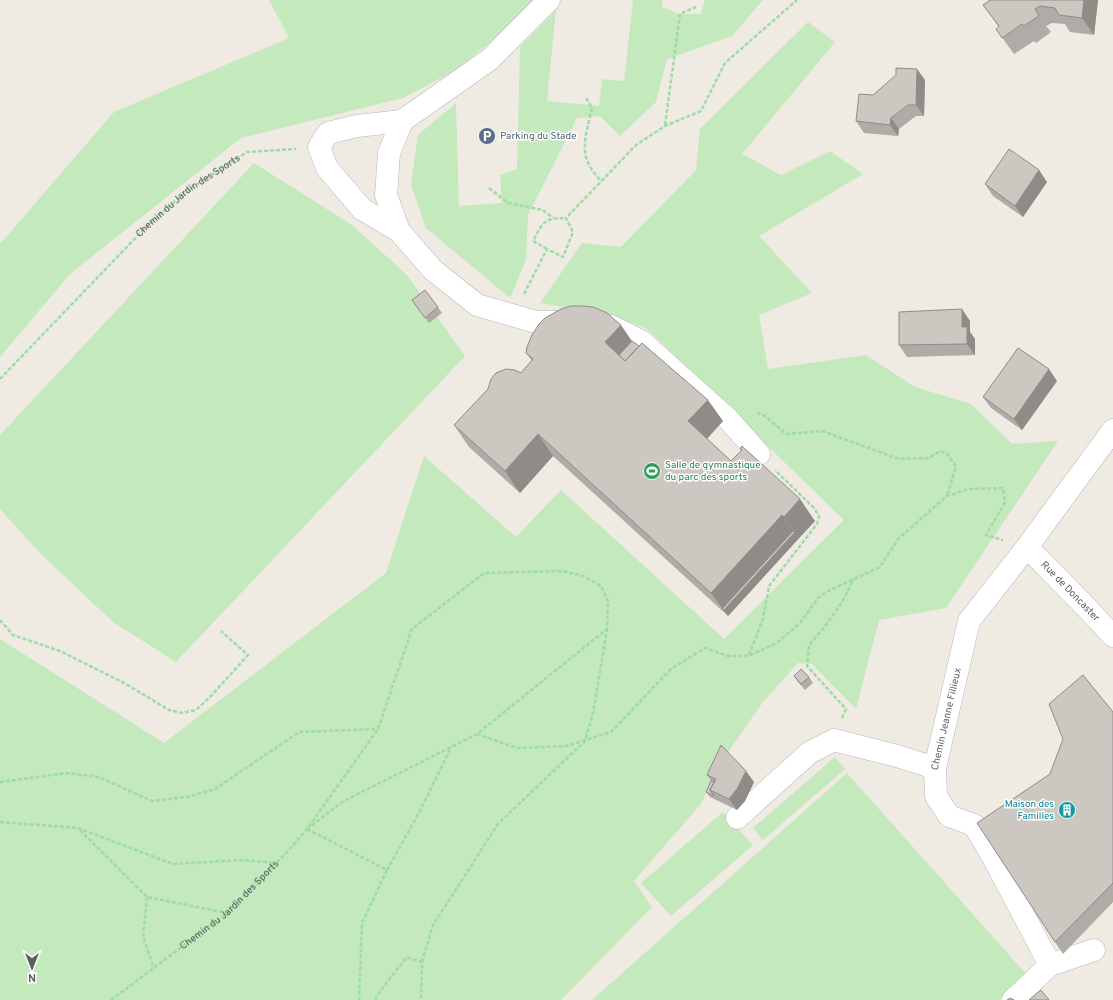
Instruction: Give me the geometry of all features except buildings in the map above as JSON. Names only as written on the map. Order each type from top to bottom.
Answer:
[{"type":"street","points":[[549,0],[489,60],[402,121],[357,126],[328,133],[320,147],[327,168],[362,209],[399,231],[433,270],[477,305],[536,322],[582,322],[611,326],[641,341],[728,419],[759,454]]},
{"type":"street","points":[[399,231],[386,195],[388,153],[402,121]]},
{"type":"street","name":"Chemin Jeanne Fillieux","points":[[1050,965],[994,859],[974,825],[949,816],[936,796],[935,768],[970,621],[1027,547],[1113,430]]},
{"type":"street","name":"Rue de Doncaster","points":[[1027,547],[1113,636]]},
{"type":"street","points":[[737,818],[809,754],[834,740],[935,768]]},
{"type":"street","points":[[1014,1000],[1050,965],[1094,950]]},
{"type":"path","points":[[566,218],[573,232],[563,257],[533,241],[541,224],[553,218],[566,218],[636,145],[665,126],[701,111],[725,63],[797,0]]},
{"type":"path","points":[[665,126],[680,14],[696,7]]},
{"type":"path","points":[[586,98],[592,108],[586,142],[586,157],[591,169],[601,181]]},
{"type":"path","name":"Chemin du Jardin des Sports","points":[[0,379],[146,227],[188,190],[247,152],[320,147]]},
{"type":"path","points":[[489,188],[508,203],[543,210],[553,218]]},
{"type":"path","points":[[513,316],[547,249]]},
{"type":"path","points":[[728,419],[744,410],[765,416],[786,434],[822,431],[899,459],[929,458],[940,451],[947,454],[956,466],[947,496]]},
{"type":"path","points":[[748,656],[763,619],[769,586],[817,524],[819,516],[814,508],[759,454]]},
{"type":"path","points":[[477,734],[516,748],[567,746],[611,732],[671,669],[706,648],[728,656],[748,656],[777,644],[800,623],[818,598],[880,567],[898,539],[947,496],[969,489],[1003,488],[1005,502],[986,535],[1027,547]]},
{"type":"path","points":[[275,864],[288,852],[307,829],[378,729],[412,629],[484,573],[562,571],[584,576],[601,586],[608,600],[607,629],[593,713],[585,741],[498,824],[433,925],[422,962],[421,1000]]},
{"type":"path","points":[[834,740],[846,709],[807,666],[809,645],[823,629],[842,602],[854,579]]},
{"type":"path","points":[[0,620],[13,635],[60,651],[126,684],[169,710],[181,713],[196,710],[211,696],[248,655],[221,631]]},
{"type":"path","points":[[307,829],[342,802],[477,734],[607,629]]},
{"type":"path","points":[[0,782],[66,773],[99,777],[152,801],[187,797],[215,789],[299,732],[378,729]]},
{"type":"path","points":[[358,1000],[362,923],[387,870],[421,809],[451,747]]},
{"type":"path","name":"Chemin du Jardin des Sports","points":[[0,822],[78,828],[173,864],[243,860],[275,864]]},
{"type":"path","points":[[78,828],[147,897],[227,913]]},
{"type":"path","points":[[307,829],[387,870]]},
{"type":"path","name":"Chemin du Jardin des Sports","points":[[111,1000],[227,913],[275,864]]},
{"type":"path","points":[[147,897],[143,937],[154,968]]},
{"type":"path","points":[[375,1000],[380,991],[407,957],[422,962]]},
{"type":"green space","points":[[269,0],[535,0],[502,32],[456,70],[403,98],[241,138],[70,274],[0,357],[0,244],[114,112],[289,38]]},
{"type":"green space","points":[[633,0],[662,0],[662,7],[679,14],[701,14],[705,0],[763,0],[732,36],[667,59],[656,102],[620,136],[600,116],[577,118],[528,215],[526,260],[510,298],[426,228],[411,185],[418,135],[456,103],[459,206],[502,203],[500,175],[517,169],[520,47],[556,10],[547,101],[599,106],[602,79],[624,81]]},
{"type":"green space","points":[[808,22],[835,42],[742,154],[781,175],[830,151],[863,174],[759,236],[812,293],[759,315],[768,369],[866,355],[915,387],[971,404],[1012,444],[1058,441],[946,608],[879,620],[856,709],[812,664],[798,663],[763,702],[728,752],[700,805],[634,881],[652,907],[561,1000],[0,1000],[0,639],[164,743],[386,573],[424,456],[516,537],[561,490],[724,639],[844,520],[647,329],[611,315],[540,303],[582,243],[621,247],[696,170],[700,129]]},
{"type":"green space","points":[[254,163],[352,225],[407,275],[465,356],[176,662],[113,622],[40,553],[0,509],[0,435]]},
{"type":"green space","points":[[835,757],[845,769],[763,840],[753,828]]},
{"type":"green space","points":[[847,773],[1027,975],[999,1000],[592,1000]]},
{"type":"green space","points":[[723,812],[753,845],[671,916],[641,883]]},
{"type":"place","name":"Parking du Stade","points":[[487,136]]},
{"type":"place","name":"Salle de gymnastique du parc des sports","points":[[652,471]]},
{"type":"place","name":"Maison des Familles","points":[[1067,810]]}]
